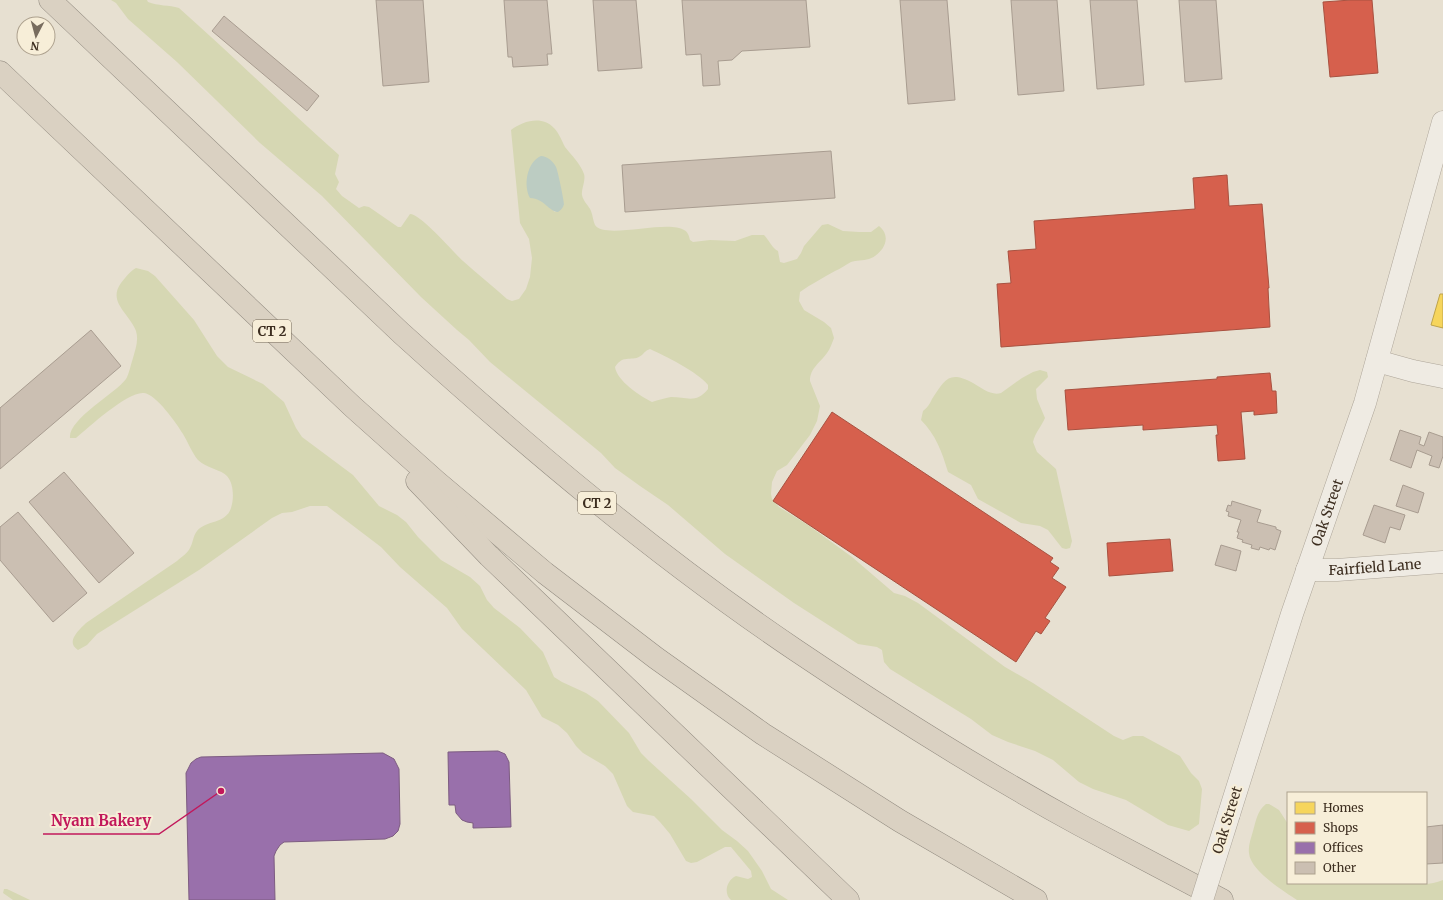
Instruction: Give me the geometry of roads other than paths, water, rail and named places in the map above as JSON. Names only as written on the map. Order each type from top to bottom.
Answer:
[{"type":"highway","name":"CT 2","points":[[50,0],[451,379],[538,454],[645,541],[710,590],[795,650],[920,731],[1073,821],[1222,900]]},
{"type":"highway","name":"CT 2","points":[[0,72],[375,427],[466,508],[545,573],[634,642],[763,734],[925,836],[1036,900]]},
{"type":"highway","points":[[375,427],[391,451],[411,474],[489,556],[848,900]]},
{"type":"street","name":"Oak Street","points":[[1202,900],[1307,570],[1360,417],[1377,361],[1442,125]]},
{"type":"street","points":[[1377,361],[1413,371],[1443,377]]},
{"type":"street","name":"Fairfield Lane","points":[[1307,570],[1337,570],[1443,562]]},
{"type":"place","name":"Nyam Bakery","points":[[221,791]]}]
